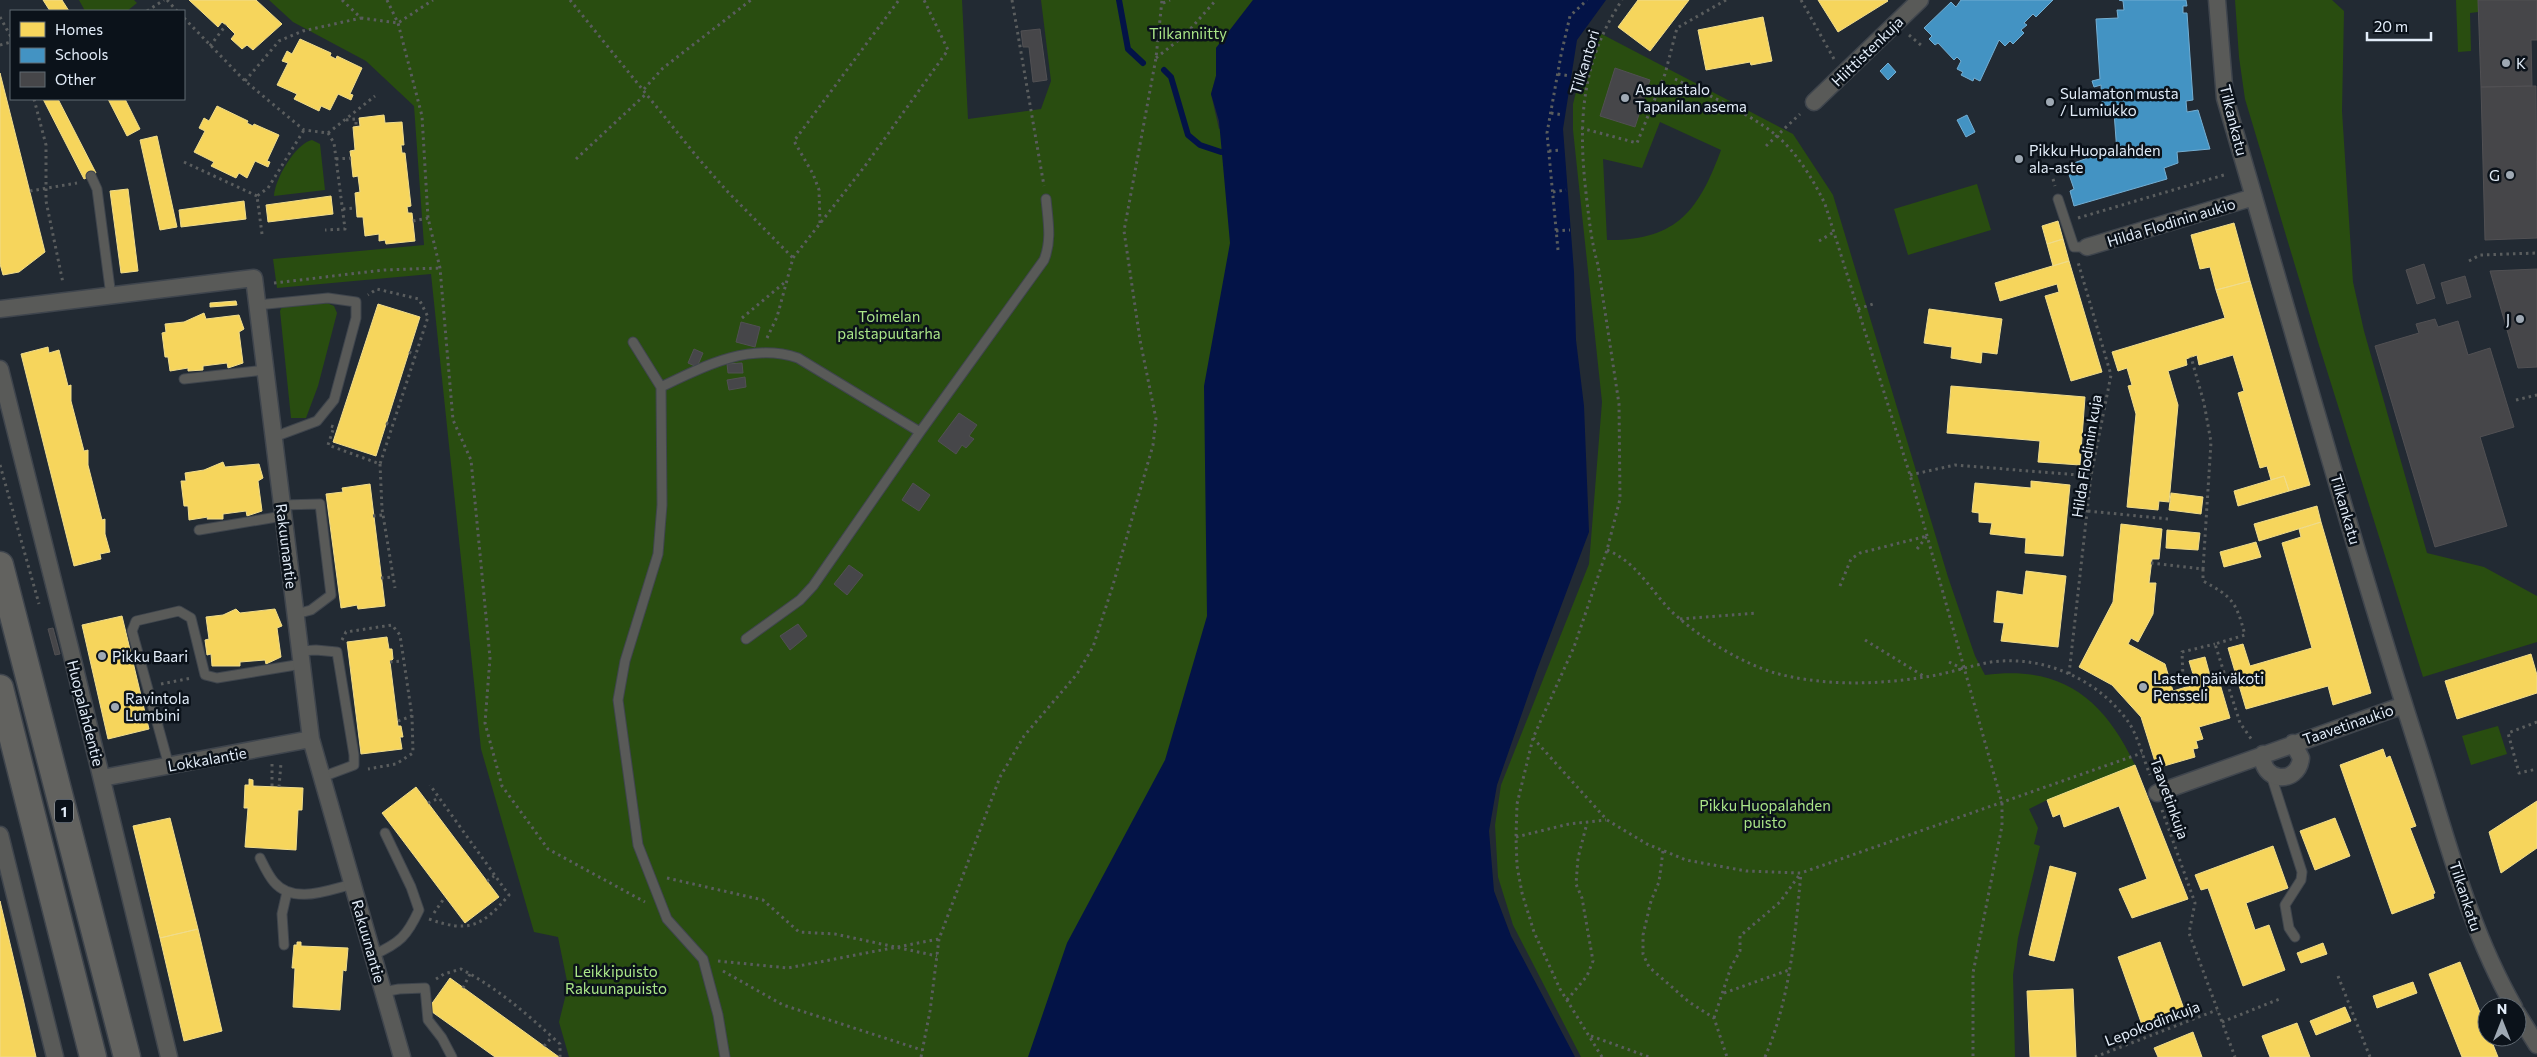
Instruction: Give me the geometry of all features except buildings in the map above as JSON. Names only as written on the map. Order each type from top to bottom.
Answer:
[{"type":"main road","name":"1","points":[[0,565],[127,1057]]},
{"type":"main road","name":"1","points":[[0,688],[93,1057]]},
{"type":"street","name":"Hiittistenkuja","points":[[1814,102],[1920,0]]},
{"type":"street","name":"Tilkankatu","points":[[2216,0],[2225,98],[2254,197],[2404,704],[2474,923],[2494,973],[2508,997]]},
{"type":"street","name":"Hilda Flodinin aukio","points":[[2080,247],[2254,197]]},
{"type":"street","name":"Rakuunantie","points":[[0,309],[254,278],[311,739],[402,1057]]},
{"type":"street","name":"Huopalahdentie","points":[[0,369],[169,1057]]},
{"type":"street","name":"Taavetinaukio","points":[[2157,793],[2404,704]]},
{"type":"street","name":"Lokkalantie","points":[[102,778],[311,739]]},
{"type":"street","name":"Taavetinaukio","points":[[2271,775],[2284,778],[2298,768],[2300,752],[2293,743]]},
{"type":"street","points":[[2263,754],[2264,765],[2271,775]]},
{"type":"street","points":[[0,835],[54,1057]]},
{"type":"street","points":[[2527,1029],[2537,1045]]},
{"type":"lane","points":[[92,179],[97,189],[111,296]]},
{"type":"lane","points":[[746,638],[800,600],[813,586],[920,432],[1044,260],[1049,248],[1046,199]]},
{"type":"lane","points":[[2058,199],[2065,222],[2080,247]]},
{"type":"lane","points":[[257,305],[328,298],[356,302],[356,318],[334,400],[317,421],[274,437]]},
{"type":"lane","points":[[633,342],[661,387],[662,505],[658,554],[625,661],[618,700],[638,845],[667,919],[703,959],[718,1015],[725,1057]]},
{"type":"lane","points":[[661,387],[708,365],[760,352],[782,352],[798,358],[920,432]]},
{"type":"lane","points":[[184,379],[265,370]]},
{"type":"lane","points":[[199,530],[283,510],[320,504],[331,595],[311,610],[296,614]]},
{"type":"lane","points":[[169,766],[132,631],[136,621],[179,611],[191,618],[205,675],[218,678],[301,657],[316,650],[337,652],[354,765],[338,773],[322,777]]},
{"type":"lane","points":[[2271,775],[2302,872],[2301,880],[2285,905],[2289,928],[2295,937]]},
{"type":"lane","points":[[373,955],[388,948],[409,933],[419,910],[411,887],[385,832]]},
{"type":"lane","points":[[260,858],[275,883],[287,892],[304,896],[352,884]]},
{"type":"lane","points":[[284,945],[282,914],[287,892]]},
{"type":"lane","points":[[383,992],[425,988],[428,1020],[442,1038],[452,1057]]},
{"type":"path","points":[[149,10],[165,0],[176,10]]},
{"type":"path","points":[[342,0],[361,18]]},
{"type":"path","points":[[387,0],[398,23],[422,116],[428,218],[440,268],[453,420],[471,460],[490,658],[485,723],[502,786],[548,849],[652,906],[667,919]]},
{"type":"path","points":[[245,81],[279,41],[303,31],[361,18],[398,23],[433,0]]},
{"type":"path","points":[[570,0],[726,190],[793,258]]},
{"type":"path","points":[[576,159],[645,91],[663,68],[751,0]]},
{"type":"path","points":[[820,224],[819,190],[813,174],[794,141],[899,0]]},
{"type":"path","points":[[760,352],[777,317],[793,258],[865,166],[948,50],[924,0]]},
{"type":"path","points":[[1012,0],[1033,114],[1046,199]]},
{"type":"path","points":[[921,1057],[939,939],[1000,776],[1024,736],[1077,674],[1093,647],[1154,445],[1156,419],[1140,340],[1124,231],[1156,58],[1162,1],[1170,0]]},
{"type":"path","points":[[1156,58],[1185,35],[1216,0]]},
{"type":"path","points":[[1558,250],[1548,133],[1570,16],[1587,0]]},
{"type":"path","name":"Tilkantori","points":[[1602,1057],[1567,1000],[1534,932],[1517,866],[1516,837],[1517,804],[1533,738],[1574,647],[1607,550],[1620,499],[1619,404],[1598,264],[1592,244],[1581,148],[1581,128],[1582,105],[1599,44],[1622,0]]},
{"type":"path","points":[[1581,128],[1637,143],[1665,74],[1677,28],[1726,0]]},
{"type":"path","points":[[1801,0],[1843,74]]},
{"type":"path","points":[[0,18],[10,35]]},
{"type":"path","points":[[185,19],[245,81],[304,130],[328,133],[374,96]]},
{"type":"path","points":[[210,46],[226,25]]},
{"type":"path","points":[[1901,29],[1922,46]]},
{"type":"path","points":[[1558,74],[1570,76]]},
{"type":"path","points":[[1675,79],[1729,106],[1776,135],[1809,173],[1825,204],[1910,475],[2002,803],[2002,826],[1973,973],[1973,1057]]},
{"type":"path","points":[[34,100],[46,145],[46,201],[64,286]]},
{"type":"path","points":[[1766,146],[1814,102]]},
{"type":"path","points":[[1551,113],[1563,115]]},
{"type":"path","points":[[346,120],[356,120],[356,127]]},
{"type":"path","points":[[257,196],[268,188],[304,130]]},
{"type":"path","points":[[325,230],[345,228],[334,143],[328,133]]},
{"type":"path","points":[[1549,151],[1561,150]]},
{"type":"path","points":[[336,159],[351,158]]},
{"type":"path","points":[[184,162],[257,196]]},
{"type":"path","points":[[2065,222],[2224,175]]},
{"type":"path","points":[[30,191],[92,179]]},
{"type":"path","points":[[1553,192],[1566,190]]},
{"type":"path","points":[[257,196],[262,234]]},
{"type":"path","points":[[343,209],[356,208]]},
{"type":"path","points":[[412,221],[428,218]]},
{"type":"path","points":[[1556,231],[1570,230]]},
{"type":"path","points":[[1819,241],[1834,232]]},
{"type":"path","name":"Hilda Flodinin kuja","points":[[2069,674],[2091,476],[2111,376],[2080,247]]},
{"type":"path","points":[[2469,261],[2480,255],[2537,253]]},
{"type":"path","points":[[268,289],[272,283],[384,270],[440,268]]},
{"type":"path","points":[[742,318],[785,283]]},
{"type":"path","points":[[356,302],[377,289],[419,300],[428,317],[380,464],[383,515],[395,588]]},
{"type":"path","points":[[1858,309],[1873,304]]},
{"type":"path","points":[[409,352],[415,355]]},
{"type":"path","points":[[2183,678],[2182,652],[2245,635],[2238,611],[2226,593],[2203,581],[2211,442],[2204,403],[2191,357]]},
{"type":"path","points":[[2516,400],[2537,395]]},
{"type":"path","points":[[317,421],[334,428],[328,445],[380,464]]},
{"type":"path","points":[[386,423],[392,426]]},
{"type":"path","points":[[0,465],[36,600],[41,608]]},
{"type":"path","points":[[1910,475],[1955,465],[2091,476]]},
{"type":"path","points":[[2088,511],[2168,520]]},
{"type":"path","points":[[374,516],[383,515]]},
{"type":"path","points":[[1917,549],[1927,536]]},
{"type":"path","points":[[1840,586],[1851,559],[1860,553],[1927,536]]},
{"type":"path","name":"Taavetinkuja","points":[[1607,550],[1622,556],[1642,574],[1679,619],[1731,654],[1774,672],[1820,681],[1867,683],[1925,677],[1991,662],[2017,661],[2043,664],[2069,674],[2092,686],[2112,703],[2128,721],[2142,753],[2195,903],[2189,933],[2235,1057]]},
{"type":"path","points":[[2151,563],[2203,569]]},
{"type":"path","points":[[381,578],[394,577]]},
{"type":"path","points":[[1679,619],[1756,613]]},
{"type":"path","points":[[337,652],[346,632],[392,625],[400,635],[412,716],[413,753],[396,764],[338,773]]},
{"type":"path","points":[[1865,640],[1925,677]]},
{"type":"path","points":[[2215,644],[2240,723],[2263,754]]},
{"type":"path","points":[[390,662],[404,661]]},
{"type":"path","points":[[1949,662],[1964,669]]},
{"type":"path","points":[[147,687],[205,675]]},
{"type":"path","points":[[398,721],[412,716]]},
{"type":"path","points":[[2537,722],[2508,733],[2519,773],[2537,769]]},
{"type":"path","points":[[1533,738],[1607,820],[1663,850],[1686,860],[1746,871],[1801,873],[2142,753]]},
{"type":"path","points":[[279,787],[281,762]]},
{"type":"path","points":[[272,763],[272,787]]},
{"type":"path","points":[[416,916],[451,927],[469,927],[495,911],[508,894],[430,786]]},
{"type":"path","points":[[428,803],[439,798]]},
{"type":"path","points":[[1516,837],[1587,822],[1607,820]]},
{"type":"path","points":[[1567,1000],[1586,976],[1593,960],[1582,898],[1576,884],[1578,858],[1587,822]]},
{"type":"path","points":[[1663,850],[1659,882],[1651,901],[1643,935],[1643,954],[1649,967],[1690,1002],[1714,1018],[1727,1057]]},
{"type":"path","points":[[1765,1057],[1776,1029],[1789,970],[1801,873]]},
{"type":"path","points":[[1714,1018],[1724,993],[1731,967],[1740,951],[1740,936],[1780,902],[1801,873]]},
{"type":"path","points":[[650,874],[763,900],[799,932],[835,934],[937,956]]},
{"type":"path","points":[[487,881],[494,876]]},
{"type":"path","points":[[429,920],[445,897]]},
{"type":"path","points":[[703,959],[788,968],[939,939]]},
{"type":"path","points":[[703,959],[783,1005],[922,1050]]},
{"type":"path","points":[[425,988],[444,974],[461,969],[524,1010],[560,1044],[560,1057]]},
{"type":"path","points":[[1724,993],[1789,970]]},
{"type":"path","points":[[463,988],[470,974]]},
{"type":"path","points":[[2338,976],[2370,1057]]},
{"type":"path","points":[[2222,1022],[2282,998]]},
{"type":"path","name":"Lepokodinkuja","points":[[2095,1057],[2217,1010]]},
{"type":"path","points":[[1590,1036],[1649,1057]]},
{"type":"path","points":[[544,1046],[552,1037]]},
{"type":"green space","points":[[79,0],[134,0],[137,3],[128,10],[84,10]]},
{"type":"green space","points":[[269,0],[962,0],[968,119],[1041,109],[1051,81],[1041,0],[1253,0],[1216,48],[1216,76],[1211,94],[1219,129],[1249,112],[1175,1057],[569,1057],[559,1022],[568,986],[558,937],[534,932],[481,749],[431,274],[277,288],[273,259],[424,245],[414,106],[366,61],[293,22]]},
{"type":"green space","points":[[2235,0],[2332,0],[2344,11],[2342,111],[2353,282],[2364,331],[2427,553],[2484,567],[2537,596],[2537,642],[2423,677],[2318,342],[2245,99],[2239,57]]},
{"type":"green space","points":[[2456,0],[2478,0],[2478,12],[2470,13],[2471,51],[2458,52]]},
{"type":"green space","name":"Pikku Huopalahden puisto","points":[[1592,29],[1793,134],[1833,195],[1948,577],[1975,656],[1985,675],[2012,673],[2036,675],[2058,681],[2077,691],[2094,704],[2109,721],[2123,741],[2135,765],[2029,809],[2038,828],[2034,844],[2040,846],[2018,938],[2013,975],[2015,1057],[1581,1057],[1513,925],[1498,877],[1495,825],[1501,785],[1589,564],[1602,402],[1573,130],[1573,104]],"holes":[[[1660,122],[1721,150],[1704,190],[1682,218],[1668,228],[1651,235],[1631,239],[1607,240],[1603,159],[1642,168]]]},
{"type":"green space","points":[[312,140],[320,144],[325,190],[274,196],[278,181],[287,163],[299,148]]},
{"type":"green space","points":[[1977,184],[1991,230],[1908,255],[1894,209]]},
{"type":"green space","points":[[327,303],[334,306],[337,313],[318,386],[306,418],[291,418],[280,311],[282,306]]},
{"type":"green space","points":[[2498,726],[2507,754],[2471,765],[2462,736]]},
{"type":"shaded area","points":[[1253,0],[1606,0],[1577,40],[1563,129],[1574,272],[1576,340],[1584,406],[1589,532],[1537,670],[1497,785],[1489,831],[1494,891],[1511,936],[1575,1057],[1028,1057],[1067,943],[1165,760],[1207,616],[1204,386],[1230,243],[1219,121],[1211,94],[1216,76],[1216,48]]},
{"type":"waterway","points":[[1119,0],[1128,49],[1143,63]]},
{"type":"waterway","points":[[1164,70],[1171,77],[1188,135],[1200,145],[1221,152]]},
{"type":"place","name":"K","points":[[2506,63]]},
{"type":"place","name":"Asukastalo Tapanilan asema","points":[[1625,98]]},
{"type":"place","name":"Sulamaton musta / Lumiukko","points":[[2050,102]]},
{"type":"place","name":"Pikku Huopalahden ala-aste","points":[[2019,159]]},
{"type":"place","name":"G","points":[[2510,175]]},
{"type":"place","name":"J","points":[[2520,319]]},
{"type":"place","name":"Pikku Baari","points":[[102,656]]},
{"type":"place","name":"Lasten päiväkoti Pensseli","points":[[2143,687]]},
{"type":"place","name":"Ravintola Lumbini","points":[[115,707]]},
{"type":"park label","name":"Tilkanniitty","points":[[1188,33]]},
{"type":"park label","name":"Toimelan palstapuutarha","points":[[889,324]]},
{"type":"park label","name":"Leikkipuisto Rakuunapuisto","points":[[616,980]]}]
